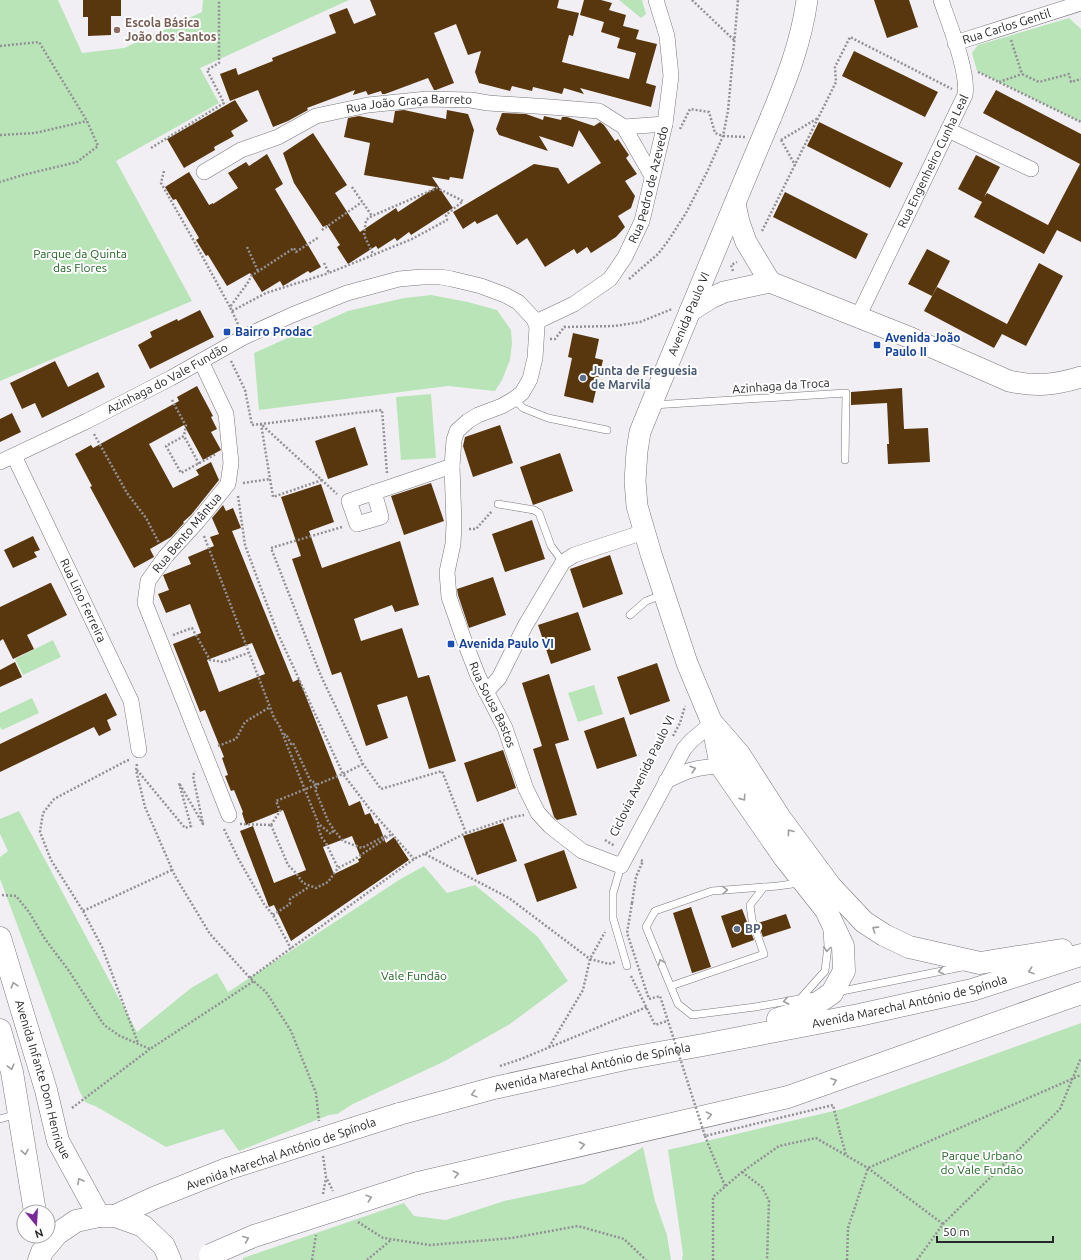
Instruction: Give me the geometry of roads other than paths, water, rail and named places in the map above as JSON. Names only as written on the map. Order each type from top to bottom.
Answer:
[{"type":"main road","name":"Avenida Paulo VI","points":[[712,723],[687,662],[644,532],[636,496],[636,467],[640,432],[651,405],[681,310],[735,204],[771,118],[795,55],[804,23],[807,0]]},
{"type":"main road","points":[[735,204],[746,242],[770,282]]},
{"type":"main road","points":[[681,310],[737,289],[770,282],[911,338],[1010,380],[1025,384],[1051,385],[1081,377]]},
{"type":"main road","points":[[703,1045],[809,1009],[832,993],[844,971],[842,946],[826,910],[784,857],[721,766],[712,723]]},
{"type":"main road","points":[[712,723],[739,754],[780,818],[831,887],[864,922],[884,935],[909,947],[980,963],[1081,947]]},
{"type":"main road","name":"Avenida Infante Dom Henrique","points":[[0,938],[46,1090],[58,1141],[107,1216]]},
{"type":"main road","name":"Avenida Marechal António de Spínola","points":[[40,1249],[57,1234],[76,1221],[107,1216],[227,1170],[399,1114],[509,1085],[625,1059],[851,1017],[972,990],[1081,955]]},
{"type":"main road","points":[[205,1257],[254,1236],[418,1183],[788,1097],[1081,994]]},
{"type":"main road","points":[[0,1030],[12,1072],[10,1116],[33,1204]]},
{"type":"main road","points":[[107,1216],[143,1226],[164,1246],[170,1260]]},
{"type":"street","name":"Rua Pedro de Azevedo","points":[[536,322],[574,304],[610,279],[626,257],[642,221],[652,176],[669,126],[672,76],[667,36],[656,0]]},
{"type":"street","name":"Rua Engenheiro Cunha Leal","points":[[858,317],[965,95],[966,89],[964,73],[941,0]]},
{"type":"street","name":"Rua Carlos Gentil","points":[[955,43],[1081,3]]},
{"type":"street","name":"Rua João Graça Barreto","points":[[204,172],[241,150],[278,137],[316,116],[368,105],[427,100],[471,100],[488,104],[599,111],[624,127],[652,176]]},
{"type":"street","points":[[624,127],[669,126]]},
{"type":"street","points":[[948,130],[1031,169]]},
{"type":"street","name":"Azinhaga do Vale Fundão","points":[[7,459],[87,421],[244,337],[320,303],[399,279],[440,277],[481,286],[505,295],[518,302],[536,322]]},
{"type":"street","name":"Rua Sousa Bastos","points":[[536,322],[538,327],[538,337],[533,370],[526,388],[514,399],[502,406],[472,418],[460,427],[454,440],[452,466],[455,511],[454,528],[447,572],[449,597],[464,640],[486,692],[505,728],[526,789],[538,813],[550,826],[582,851],[621,866]]},
{"type":"street","name":"Rua Bento Mântua","points":[[201,361],[226,414],[231,463],[228,484],[198,521],[166,556],[148,580],[145,603],[231,820]]},
{"type":"street","name":"Rua Lino Ferreira","points":[[7,459],[131,701],[138,755]]},
{"type":"street","points":[[381,490],[381,517],[357,524],[349,501],[381,490],[452,466]]},
{"type":"street","points":[[486,692],[498,678],[525,626],[563,562],[580,553],[644,532]]},
{"type":"street","points":[[621,866],[684,749],[712,723]]},
{"type":"street","points":[[666,781],[683,772],[700,767],[721,766]]},
{"type":"lane","name":"Azinhaga da Troca","points":[[651,405],[846,393],[845,460]]},
{"type":"lane","points":[[514,399],[523,408],[548,418],[607,430]]},
{"type":"lane","points":[[498,504],[534,510],[539,513],[551,546],[563,562]]},
{"type":"lane","points":[[630,615],[646,601],[664,595]]},
{"type":"lane","points":[[621,866],[613,893],[613,918],[626,963]]},
{"type":"lane","points":[[804,882],[764,888],[712,891],[655,911],[646,926],[678,1004],[692,1015],[755,1007],[980,963]]},
{"type":"lane","points":[[671,986],[764,954],[754,927],[750,905],[764,888]]},
{"type":"lane","points":[[800,999],[825,971],[828,946],[826,910]]},
{"type":"place","name":"Escola Básica João dos Santos","points":[[117,30]]},
{"type":"place","name":"Bairro Prodac","points":[[227,332]]},
{"type":"place","name":"Avenida João Paulo II","points":[[877,345]]},
{"type":"place","name":"Junta de Freguesia de Marvila","points":[[583,378]]},
{"type":"place","name":"Avenida Paulo VI","points":[[451,644]]},
{"type":"place","name":"BP","points":[[737,929]]},
{"type":"park label","name":"Parque da Quinta das Flores","points":[[80,261]]},
{"type":"park label","name":"Vale Fundão","points":[[414,976]]},
{"type":"park label","name":"Parque Urbano do Vale Fundão","points":[[982,1163]]}]
